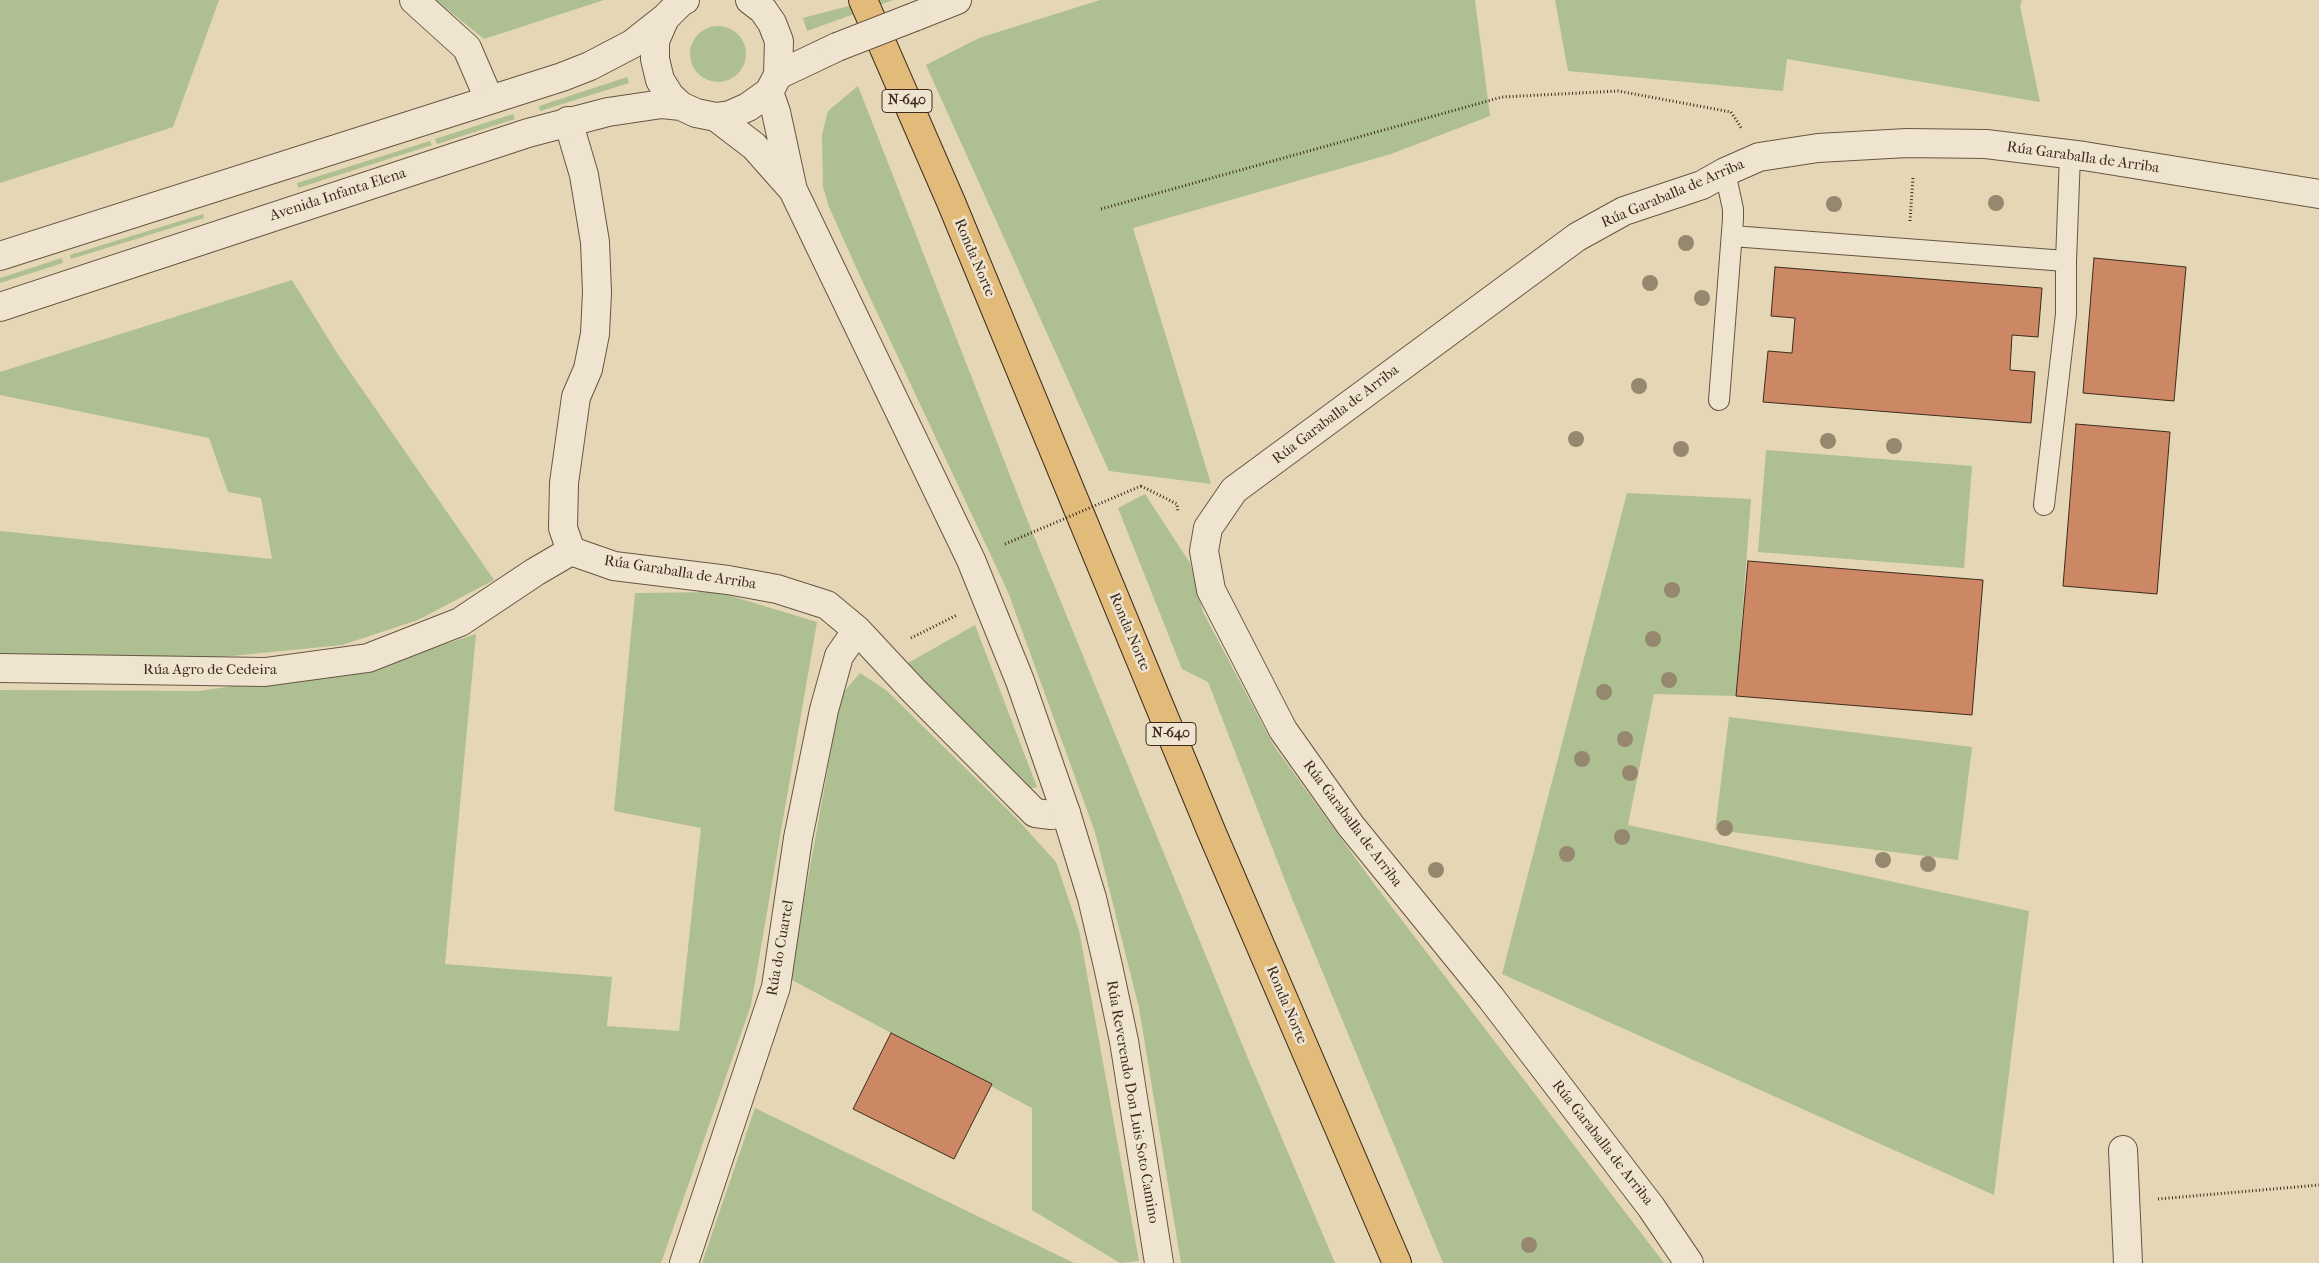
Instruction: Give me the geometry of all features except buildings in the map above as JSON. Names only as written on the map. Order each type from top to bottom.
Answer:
[{"type":"highway","name":"Ronda Norte","points":[[863,0],[951,202],[1212,833],[1397,1263]]},
{"type":"street","points":[[414,0],[467,48],[488,99]]},
{"type":"street","points":[[0,256],[488,99],[522,90],[590,66],[632,44],[685,0]]},
{"type":"street","points":[[750,0],[763,10],[772,23],[779,41],[780,58],[773,83],[776,112],[793,190]]},
{"type":"street","points":[[665,18],[655,41],[655,59],[660,80],[670,96],[682,106],[696,113],[716,117],[730,115],[748,107],[773,83],[837,47],[957,0]]},
{"type":"street","name":"Avenida Infanta Elena","points":[[0,307],[568,121],[662,104],[682,106]]},
{"type":"street","points":[[716,117],[754,146],[793,190]]},
{"type":"street","points":[[568,121],[584,175],[595,242],[597,292],[595,334],[588,368],[576,397],[564,483],[563,528],[571,551]]},
{"type":"street","name":"Rúa Garaballa de Arriba","points":[[1689,1263],[1652,1207],[1490,998],[1351,826],[1283,730],[1211,590],[1204,551],[1208,528],[1234,490],[1577,237],[1624,212],[1702,185],[1724,172],[1759,157],[1818,148],[1907,143],[1986,144],[2070,155],[2319,194]]},
{"type":"street","name":"Rúa Reverendo Don Luis Soto Camino","points":[[793,190],[971,560],[1032,712],[1092,898],[1122,1031],[1158,1263]]},
{"type":"street","name":"Rúa Garaballa de Arriba","points":[[571,551],[614,566],[728,580],[777,589],[827,605],[857,630]]},
{"type":"street","name":"Rúa Agro de Cedeira","points":[[0,668],[265,672],[368,658],[460,622],[535,572],[571,551]]},
{"type":"street","points":[[857,630],[1035,813],[1051,815],[1066,813]]},
{"type":"street","name":"Rúa do Cuartel","points":[[684,1263],[776,987],[798,838],[824,710],[839,656],[857,630]]},
{"type":"street","points":[[2123,1150],[2128,1263]]},
{"type":"lane","points":[[2044,504],[2066,314],[2070,155]]},
{"type":"lane","points":[[1719,400],[1733,209],[1724,172]]},
{"type":"lane","points":[[1732,236],[2066,261]]},
{"type":"path","points":[[1101,209],[1502,97],[1618,91],[1731,112],[1759,157]]},
{"type":"path","points":[[1005,544],[1141,486],[1176,504],[1178,513]]},
{"type":"path","points":[[879,654],[958,614]]},
{"type":"path","points":[[2124,1202],[2319,1185]]},
{"type":"green space","points":[[0,0],[219,0],[173,127],[0,183]]},
{"type":"green space","points":[[436,0],[604,0],[484,39]]},
{"type":"green space","points":[[871,0],[893,0],[807,31],[803,18]]},
{"type":"green space","points":[[1100,0],[1475,0],[1490,116],[1391,154],[1133,228],[1211,484],[1109,471],[926,65],[979,38]]},
{"type":"green space","points":[[1555,0],[2022,0],[2020,6],[2040,102],[1787,59],[1783,91],[1568,71]]},
{"type":"green space","points":[[713,26],[723,26],[738,34],[744,43],[746,54],[744,65],[738,74],[723,82],[713,82],[702,77],[695,70],[690,59],[690,49],[695,38],[702,31]]},
{"type":"green space","points":[[627,77],[629,83],[540,111],[539,106]]},
{"type":"green space","points":[[858,86],[1027,519],[1244,1049],[1335,1263],[1181,1263],[1139,1008],[1095,832],[1008,592],[860,276],[829,207],[823,187],[822,135],[828,111]]},
{"type":"green space","points":[[513,114],[515,119],[437,144],[435,139]]},
{"type":"green space","points":[[430,141],[432,145],[298,188],[297,183]]},
{"type":"green space","points":[[203,214],[204,218],[71,259],[70,255]]},
{"type":"green space","points":[[62,258],[63,263],[0,283],[0,278]]},
{"type":"green space","points":[[292,280],[337,353],[494,580],[418,620],[342,645],[201,659],[0,655],[0,531],[272,559],[261,498],[228,492],[209,438],[0,395],[0,372]]},
{"type":"green space","points":[[1766,450],[1972,466],[1964,568],[1758,552]]},
{"type":"green space","points":[[1627,493],[1751,499],[1736,696],[1654,694],[1628,825],[2029,911],[1994,1195],[1502,974]]},
{"type":"green space","points":[[1145,494],[1190,563],[1203,612],[1274,746],[1372,881],[1664,1263],[1443,1263],[1291,896],[1208,682],[1182,669],[1118,508]]},
{"type":"green space","points":[[718,592],[817,622],[751,1005],[661,1263],[0,1263],[0,690],[199,691],[381,665],[476,634],[445,964],[612,977],[607,1026],[679,1031],[701,828],[614,811],[635,593]]},
{"type":"green space","points":[[975,625],[1037,787],[1025,790],[908,663]]},
{"type":"green space","points":[[860,673],[886,690],[1017,819],[1056,862],[1079,930],[1139,1261],[1120,1263],[1032,1210],[1032,1108],[790,979],[841,695]]},
{"type":"green space","points":[[1729,717],[1972,747],[1958,860],[1715,830]]},
{"type":"green space","points":[[755,1108],[1074,1263],[702,1263]]}]
